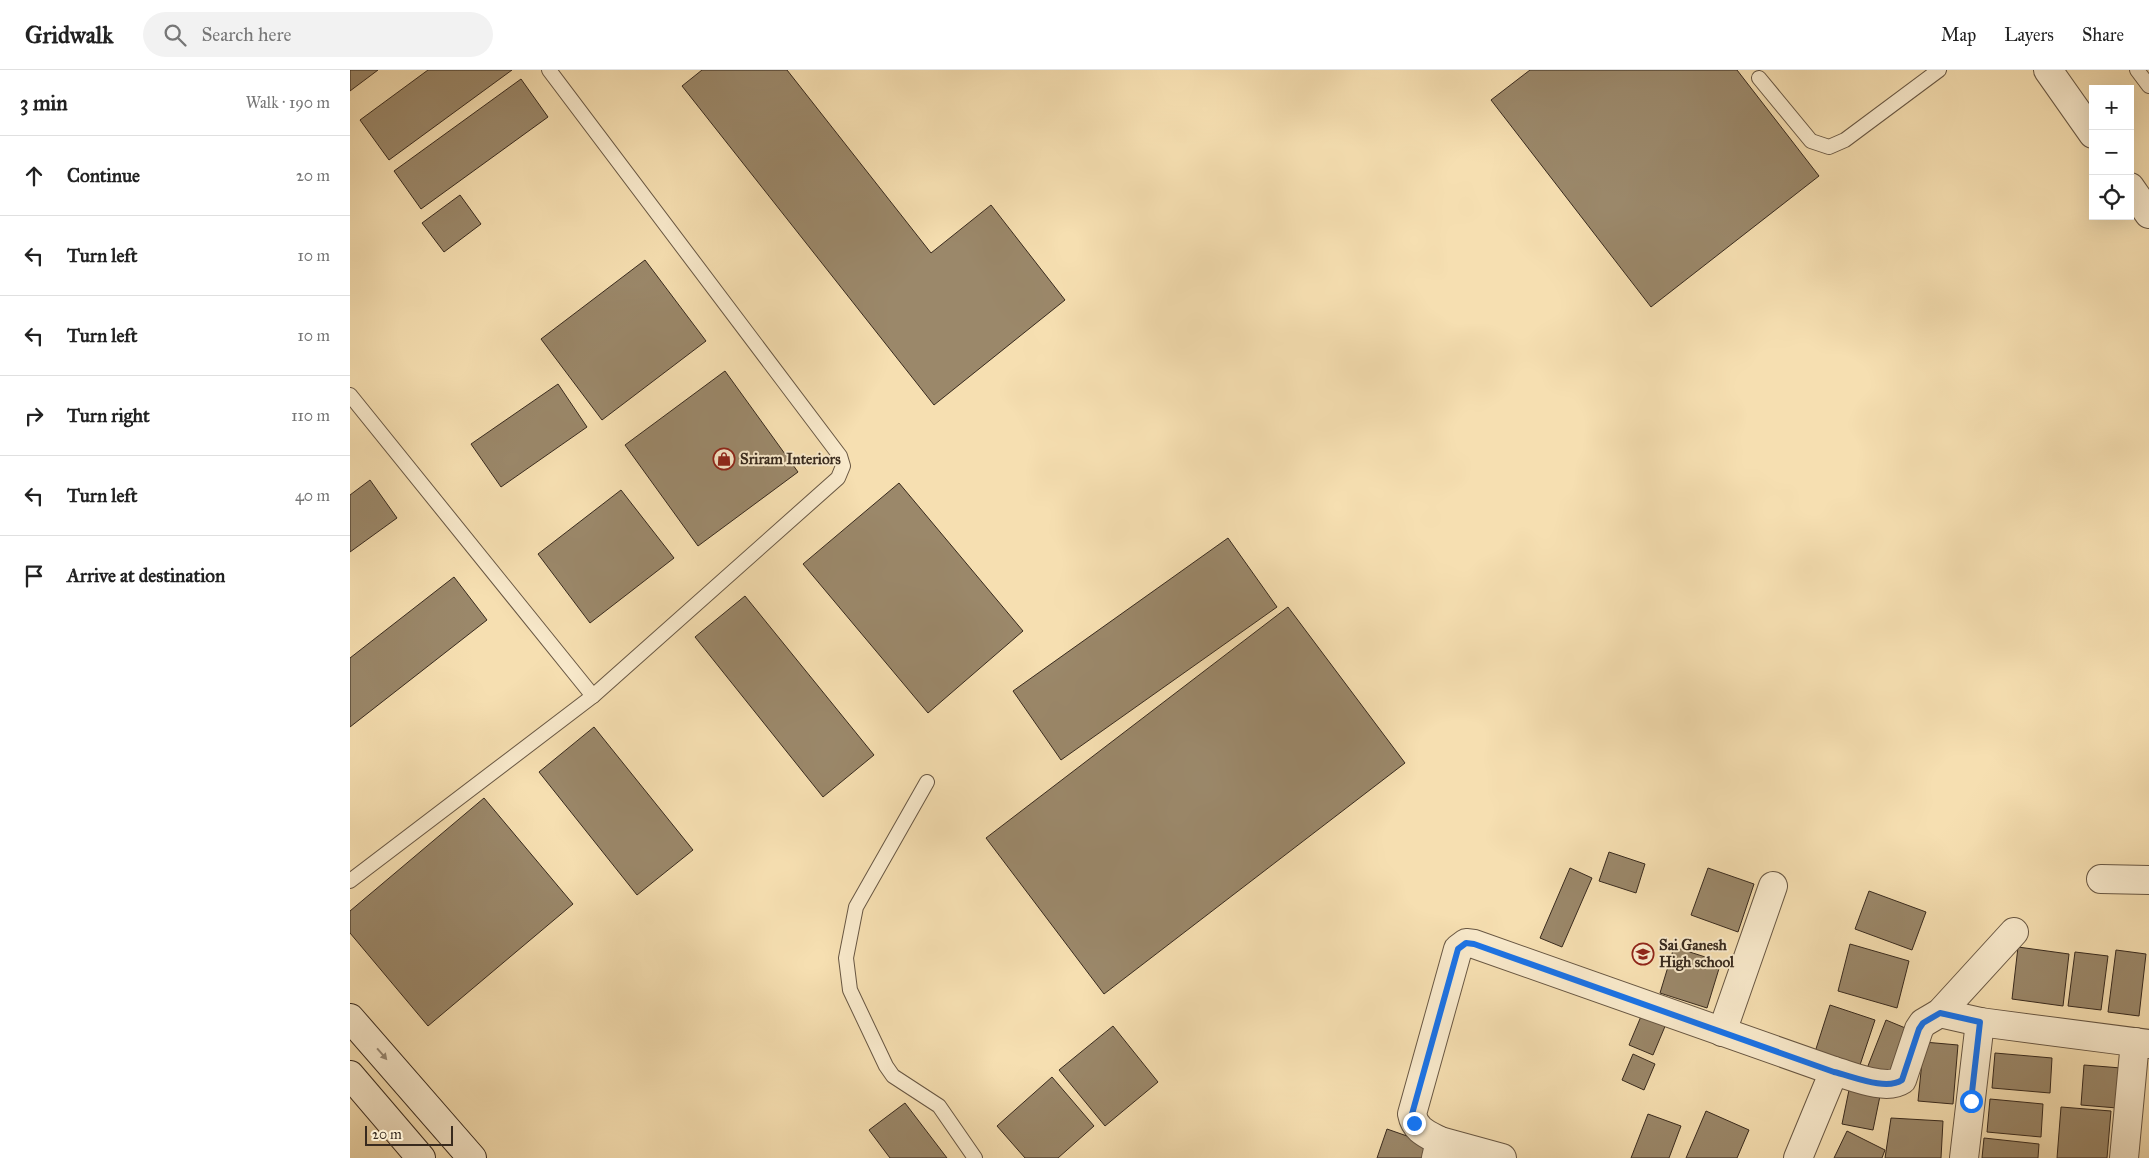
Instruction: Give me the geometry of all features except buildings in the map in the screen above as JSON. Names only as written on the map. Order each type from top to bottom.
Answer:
[{"type":"street","points":[[2048,70],[2090,130]]},
{"type":"street","points":[[2134,193],[2149,214]]},
{"type":"street","points":[[2101,879],[2149,880]]},
{"type":"street","points":[[1722,1032],[1773,886]]},
{"type":"street","points":[[1502,1158],[1438,1150],[1414,1123],[1412,1114],[1458,949],[1466,943],[1474,944],[1834,1072],[1884,1084],[1896,1084],[1902,1080],[1919,1029],[1923,1023],[1940,1013],[2014,932]]},
{"type":"street","points":[[1940,1013],[1980,1022],[2142,1043],[2124,1158]]},
{"type":"street","points":[[350,1018],[472,1158]]},
{"type":"street","points":[[1964,1158],[1980,1022]]},
{"type":"street","points":[[1798,1158],[1834,1072]]},
{"type":"street","points":[[350,1075],[421,1158]]},
{"type":"lane","points":[[350,881],[593,696],[838,478],[842,466],[840,456],[549,70]]},
{"type":"lane","points":[[1759,78],[1811,141],[1829,147],[1845,140],[1939,70]]},
{"type":"lane","points":[[2137,70],[2149,86]]},
{"type":"lane","points":[[350,395],[593,696]]},
{"type":"lane","points":[[927,782],[856,907],[846,958],[850,990],[886,1066],[894,1076],[939,1106],[975,1158]]},
{"type":"place","name":"Sriram Interiors","points":[[724,459]]},
{"type":"place","name":"Sai Ganesh High school","points":[[1643,954]]},
{"type":"route","points":[[1414,1123],[1412,1114],[1458,949],[1466,943],[1474,944],[1834,1072],[1884,1084],[1896,1084],[1902,1080],[1919,1029],[1923,1023],[1940,1013],[1980,1022],[1971,1101]]}]
